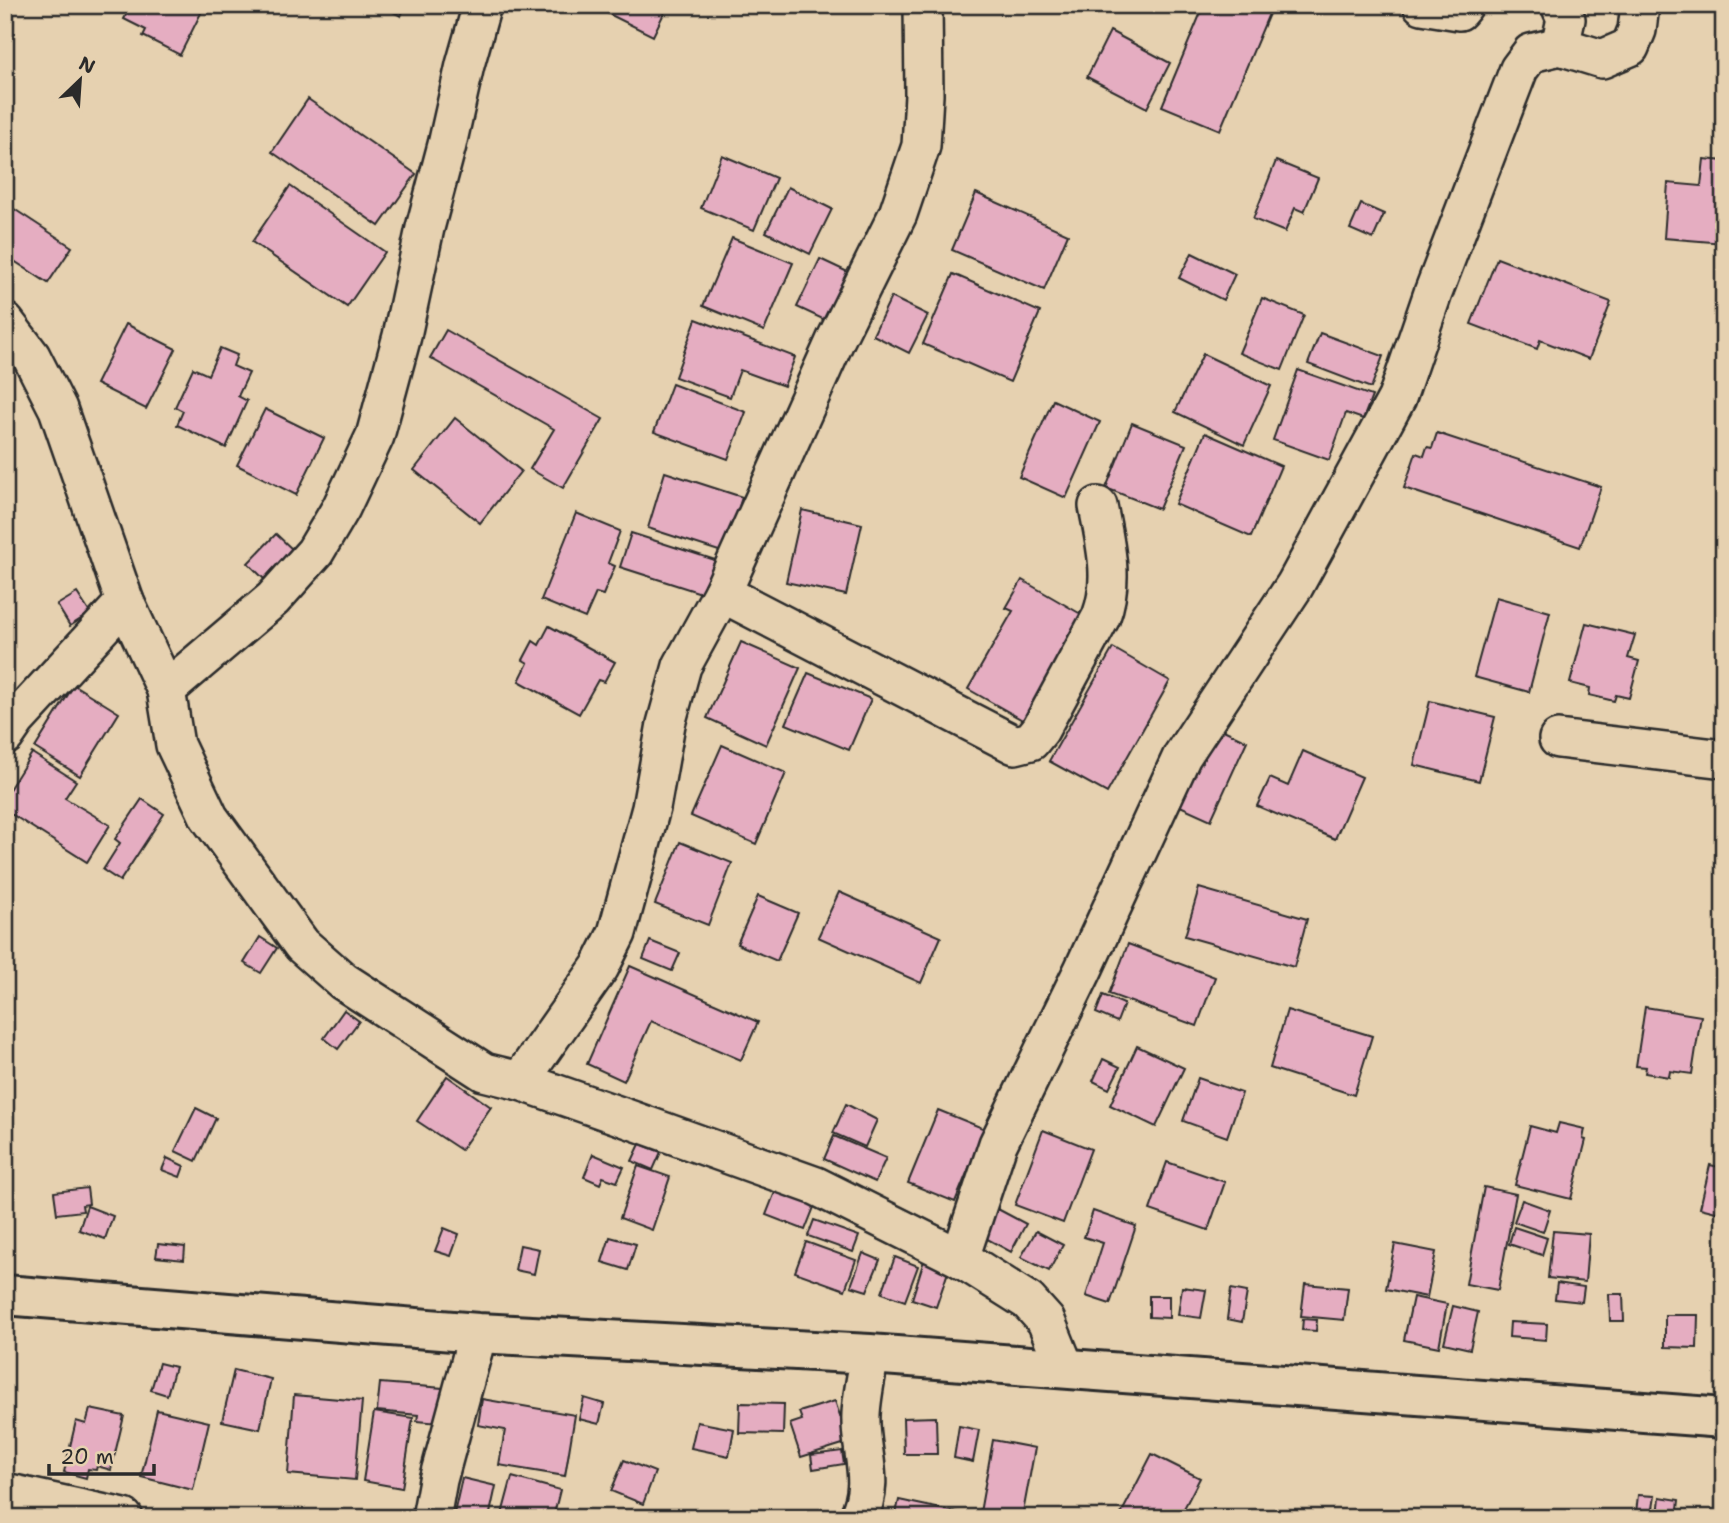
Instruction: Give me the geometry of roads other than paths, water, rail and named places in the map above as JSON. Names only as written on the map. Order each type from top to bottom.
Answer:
[{"type":"main road","points":[[5,1294],[478,1334],[870,1353],[1724,1418]]},
{"type":"street","points":[[166,690],[274,599],[315,552],[341,508],[375,436],[402,336],[425,228],[482,5]]},
{"type":"street","points":[[520,1082],[600,967],[617,933],[651,808],[666,724],[682,666],[722,593],[836,339],[898,214],[921,146],[924,95],[923,5]]},
{"type":"street","points":[[1422,5],[1459,12],[1464,5]]},
{"type":"street","points":[[1560,5],[1566,19],[1560,46]]},
{"type":"street","points":[[960,1258],[998,1144],[1083,970],[1182,756],[1295,585],[1397,398],[1433,293],[1520,69],[1531,53],[1560,46],[1602,59],[1630,47],[1637,30],[1640,5]]},
{"type":"street","points":[[5,322],[31,356],[58,409],[125,603],[166,690],[175,745],[209,817],[302,946],[343,981],[484,1072],[520,1082],[816,1186],[960,1258],[1028,1301],[1046,1321],[1065,1368]]},
{"type":"street","points":[[722,593],[1015,745],[1031,741],[1040,730],[1101,617],[1108,598],[1108,563],[1098,506]]},
{"type":"street","points":[[5,736],[16,720],[125,603]]},
{"type":"street","points":[[1558,739],[1724,759]]},
{"type":"street","points":[[431,1518],[438,1480],[478,1334]]},
{"type":"street","points":[[858,1518],[865,1504],[868,1483],[861,1415],[870,1353]]},
{"type":"street","points":[[5,1492],[124,1518]]}]
